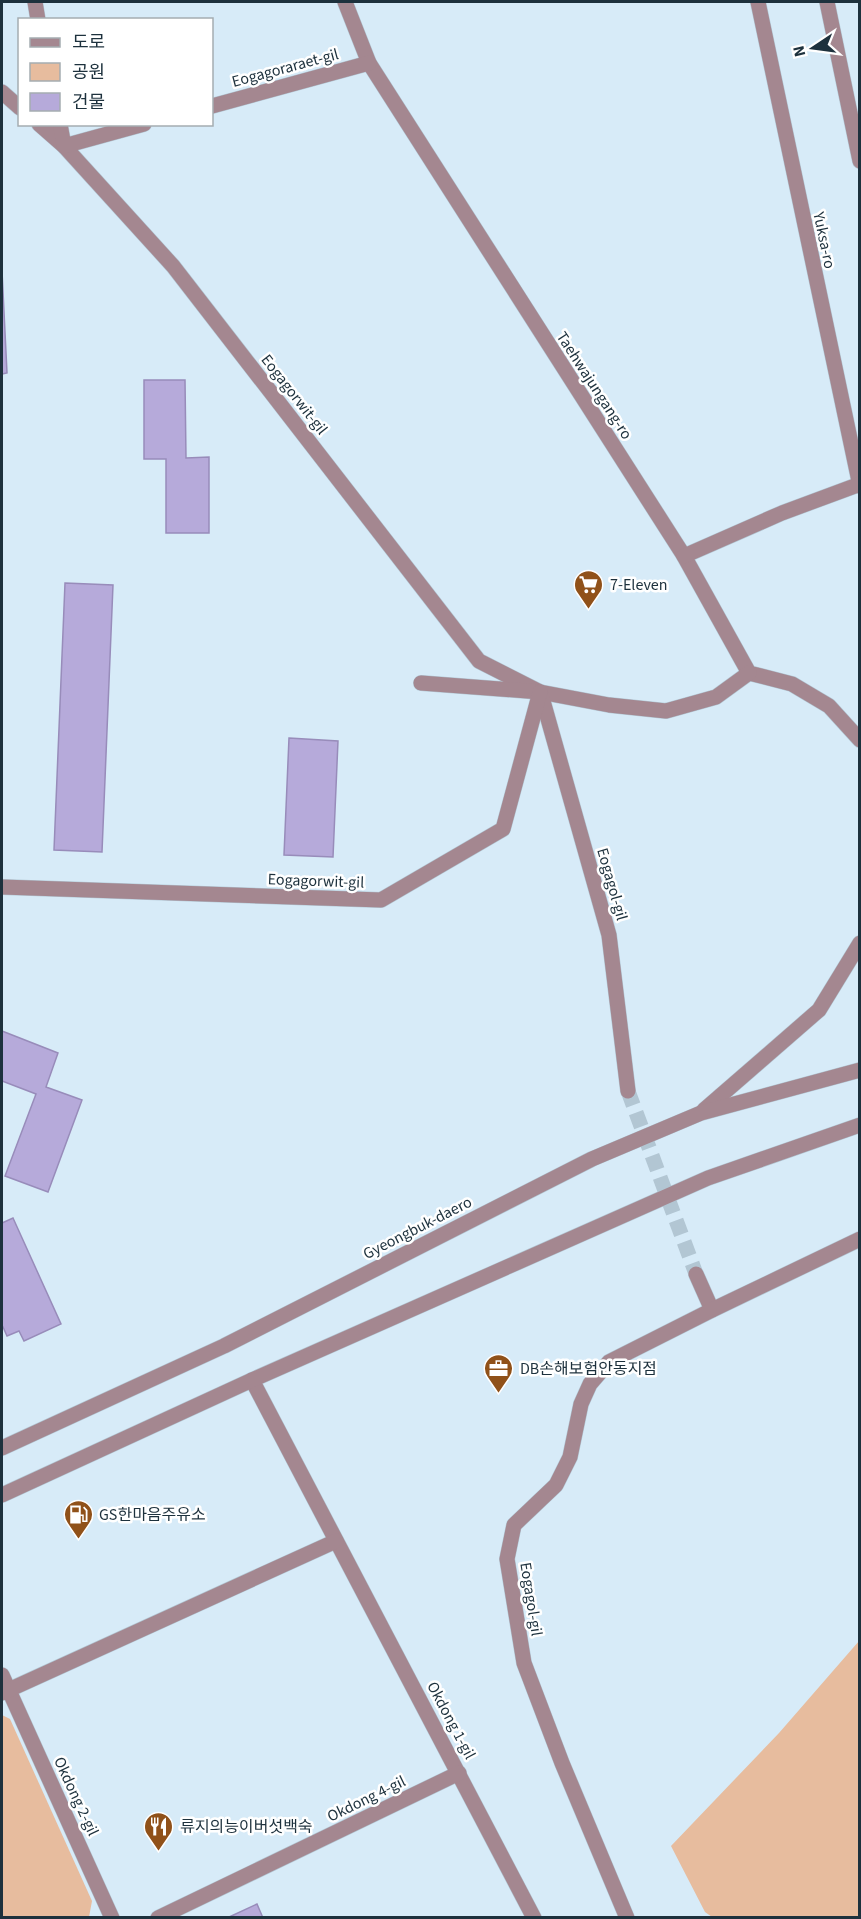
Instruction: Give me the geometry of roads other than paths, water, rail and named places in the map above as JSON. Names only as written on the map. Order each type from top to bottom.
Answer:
[{"type":"street","points":[[35,2],[39,18]]},
{"type":"street","name":"Taehwajungang-ro","points":[[345,2],[369,63],[684,556],[749,673]]},
{"type":"street","name":"Yuksa-ro","points":[[758,2],[859,485]]},
{"type":"street","points":[[827,2],[860,161]]},
{"type":"street","name":"Eogagoraraet-gil","points":[[213,106],[369,63]]},
{"type":"street","points":[[2,92],[18,106]]},
{"type":"street","points":[[41,126],[64,146]]},
{"type":"street","points":[[60,126],[64,146]]},
{"type":"street","points":[[64,146],[137,126]]},
{"type":"street","name":"Eogagorwit-gil","points":[[64,146],[172,266],[479,661],[540,692]]},
{"type":"street","points":[[684,556],[782,513],[859,485]]},
{"type":"street","points":[[749,673],[792,684],[829,706],[860,740]]},
{"type":"street","name":"Eogagorwit-gil","points":[[421,683],[540,692],[609,705],[666,711],[716,697],[749,673]]},
{"type":"street","name":"Eogagorwit-gil","points":[[2,887],[381,900],[503,830],[540,692]]},
{"type":"street","name":"Eogagol-gil","points":[[540,692],[609,935],[628,1091]]},
{"type":"street","points":[[701,1113],[819,1011],[860,943]]},
{"type":"street","name":"Gyeongbuk-daero","points":[[2,1448],[224,1346],[592,1159],[701,1113],[860,1070]]},
{"type":"street","points":[[2,1495],[252,1380],[708,1178],[860,1125]]},
{"type":"street","name":"Eogagol-gil","points":[[627,1917],[562,1764],[524,1663],[507,1559],[514,1525],[556,1485],[570,1457],[580,1404],[590,1384],[609,1362],[860,1239]]},
{"type":"street","points":[[696,1274],[712,1310]]},
{"type":"street","name":"Okdong 1-gil","points":[[252,1380],[534,1917]]},
{"type":"street","points":[[5,1691],[336,1541]]},
{"type":"street","name":"Okdong 2-gil","points":[[2,1675],[5,1691],[112,1917]]},
{"type":"street","name":"Okdong 4-gil","points":[[158,1917],[459,1773]]},
{"type":"tunnel","points":[[628,1091],[696,1274]]},
{"type":"place","name":"7-Eleven","points":[[589,610]]},
{"type":"place","name":"DB손해보험안동지점","points":[[499,1394]]},
{"type":"place","name":"GS한마음주유소","points":[[78,1540]]},
{"type":"place","name":"류지의능이버섯백숙","points":[[159,1852]]}]
